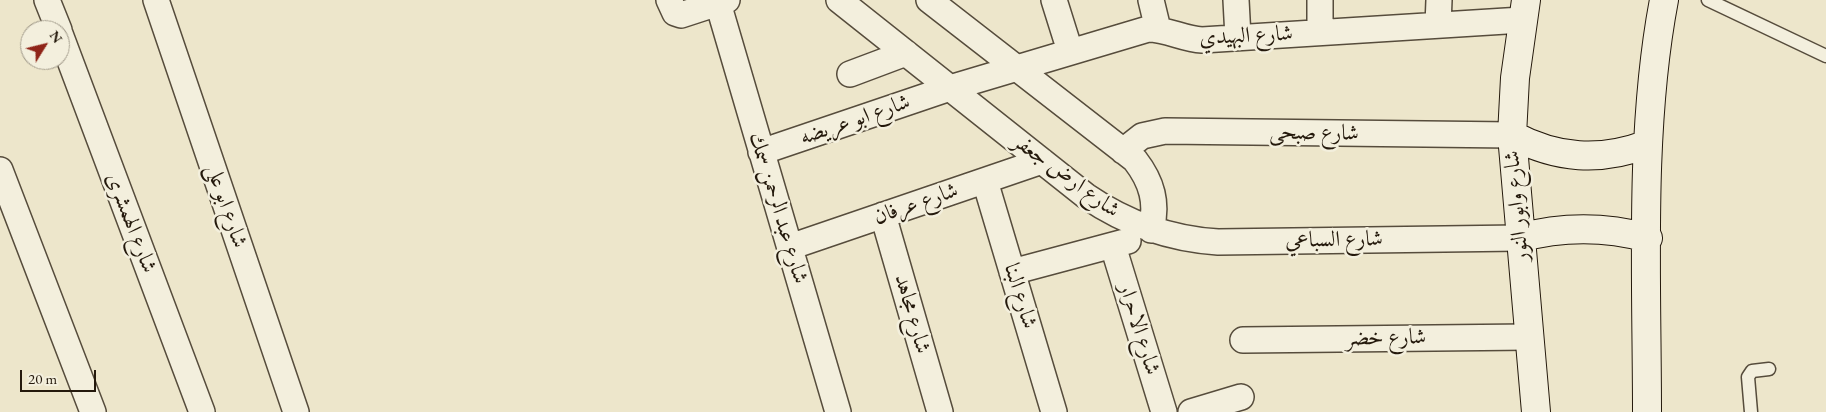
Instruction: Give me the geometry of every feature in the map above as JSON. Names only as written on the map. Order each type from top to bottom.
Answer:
[{"type":"main road","points":[[1647,412],[1648,144],[1658,27],[1664,0]]},
{"type":"main road","name":"شارع وابور النور","points":[[1524,10],[1512,135],[1519,238],[1536,412]]},
{"type":"main road","points":[[1512,135],[1542,149],[1569,156],[1609,155],[1648,144]]},
{"type":"main road","points":[[1519,238],[1554,230],[1583,228],[1612,230],[1648,238]]},
{"type":"street","points":[[47,0],[54,20]]},
{"type":"street","name":"شارع ابو على","points":[[156,0],[296,412]]},
{"type":"street","name":"شارع ارض جعفر","points":[[839,0],[1101,206],[1150,230],[1155,215],[1151,185],[1135,160],[929,0]]},
{"type":"street","points":[[1054,0],[1070,51]]},
{"type":"street","points":[[1150,0],[1158,29]]},
{"type":"street","points":[[1236,0],[1238,37]]},
{"type":"street","points":[[1320,0],[1320,32]]},
{"type":"street","points":[[1438,25],[1439,0]]},
{"type":"street","points":[[676,7],[722,2]]},
{"type":"street","name":"شارع عبد الرحمن سمك","points":[[722,2],[761,152],[838,412]]},
{"type":"street","name":"شارع البهيدي","points":[[950,88],[1139,30],[1158,29],[1193,40],[1438,25],[1524,10]]},
{"type":"street","points":[[850,74],[906,53]]},
{"type":"street","name":"شارع الهمشرى","points":[[70,61],[202,412]]},
{"type":"street","name":"شارع ابو عريضه","points":[[761,152],[950,88]]},
{"type":"street","name":"شارع صبحى","points":[[1123,151],[1142,136],[1165,132],[1512,135]]},
{"type":"street","name":"شارع عرفان","points":[[790,247],[1042,161]]},
{"type":"street","points":[[0,170],[93,412]]},
{"type":"street","name":"شارع البنا","points":[[985,181],[1054,412]]},
{"type":"street","name":"شارع مجاهد","points":[[883,215],[940,412]]},
{"type":"street","points":[[1012,272],[1114,246],[1150,230]]},
{"type":"street","name":"شارع السباعي","points":[[1150,230],[1172,237],[1218,242],[1519,238]]},
{"type":"street","name":"شارع الاحرار","points":[[1114,246],[1164,412]]},
{"type":"street","name":"شارع خضر","points":[[1243,340],[1529,337]]},
{"type":"street","points":[[1191,412],[1241,397]]},
{"type":"lane","points":[[1708,0],[1826,56]]},
{"type":"lane","points":[[1751,412],[1748,377],[1752,371],[1769,369]]}]
